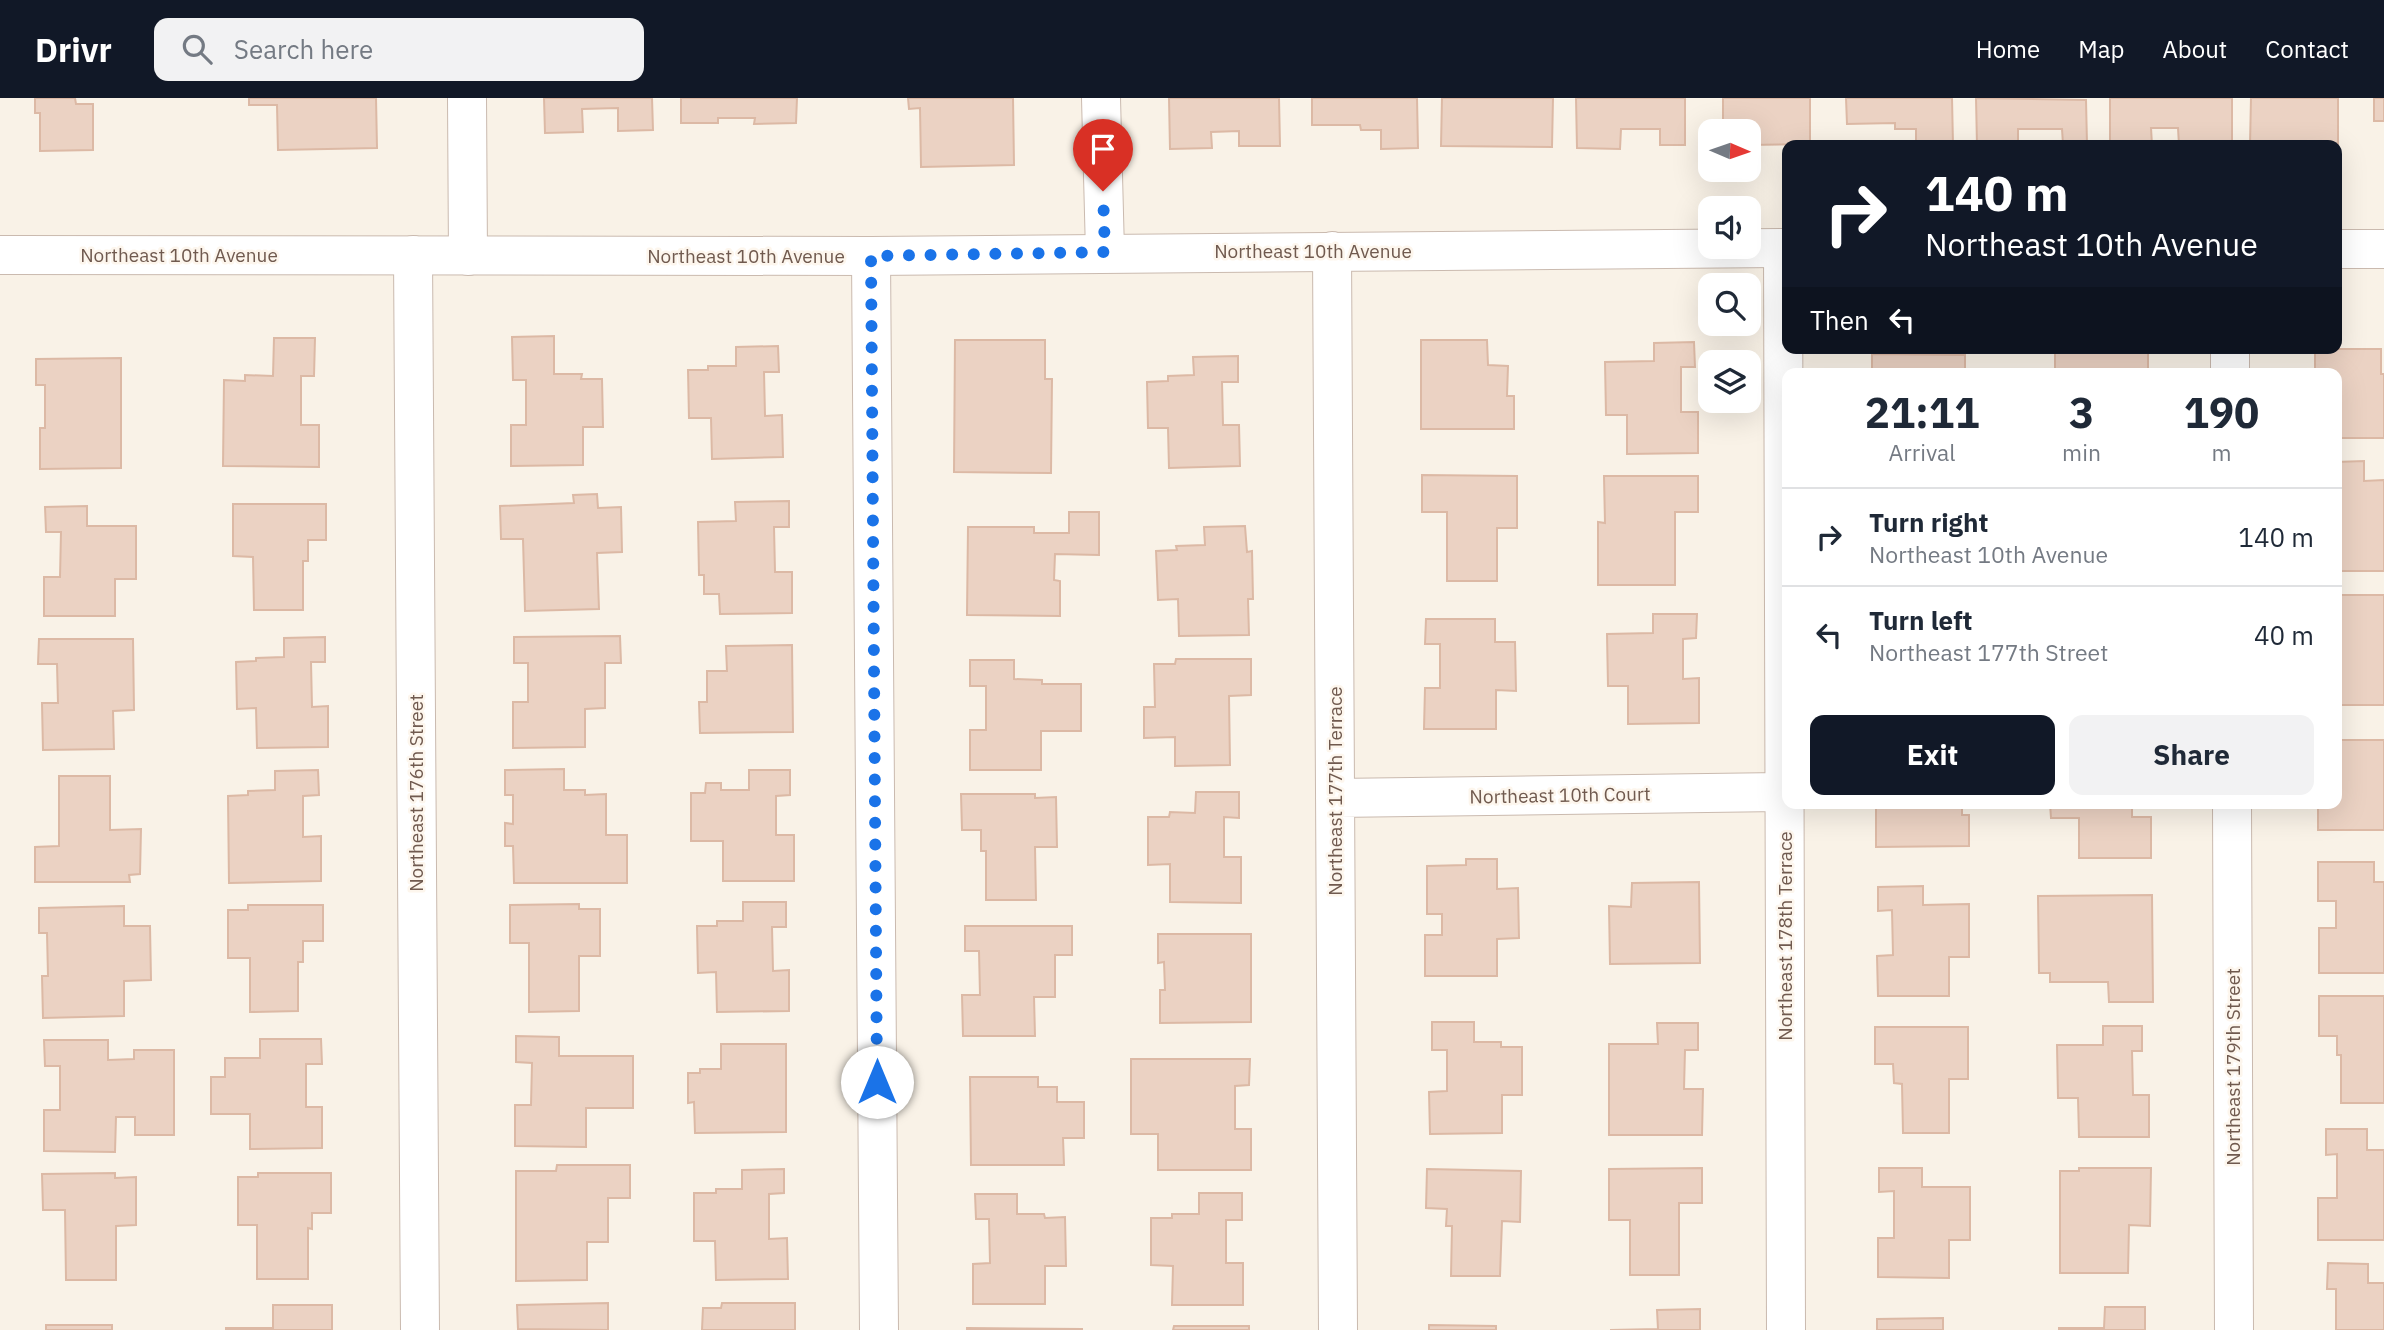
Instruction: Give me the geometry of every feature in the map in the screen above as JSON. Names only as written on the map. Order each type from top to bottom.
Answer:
[{"type":"street","points":[[467,98],[468,256]]},
{"type":"street","points":[[1101,98],[1105,252]]},
{"type":"street","name":"Northeast 10th Avenue","points":[[0,255],[871,256],[1782,248]]},
{"type":"street","points":[[2342,249],[2384,249]]},
{"type":"street","name":"Northeast 177th Terrace","points":[[1332,251],[1338,1330]]},
{"type":"street","name":"Northeast 176th Street","points":[[413,256],[420,1330]]},
{"type":"street","points":[[871,256],[879,1330]]},
{"type":"street","name":"Northeast 10th Court","points":[[1335,798],[1782,792]]},
{"type":"street","name":"Northeast 178th Terrace","points":[[1785,809],[1786,1330]]},
{"type":"street","name":"Northeast 179th Street","points":[[2232,809],[2234,1330]]},
{"type":"building","points":[[35,98],[75,98],[76,104],[93,104],[93,150],[40,151],[40,113],[35,113]]},
{"type":"building","points":[[249,98],[376,98],[377,148],[278,150],[277,105],[249,105]]},
{"type":"building","points":[[544,98],[652,98],[653,130],[618,131],[618,108],[582,109],[583,132],[545,133]]},
{"type":"building","points":[[681,98],[797,98],[796,123],[754,124],[755,118],[718,118],[718,123],[681,123]]},
{"type":"building","points":[[908,98],[1013,98],[1014,165],[921,167],[920,108],[909,109]]},
{"type":"building","points":[[1169,98],[1279,98],[1280,146],[1239,146],[1239,131],[1211,132],[1212,148],[1170,149]]},
{"type":"building","points":[[1312,98],[1417,98],[1418,148],[1381,149],[1381,130],[1361,130],[1360,125],[1312,125]]},
{"type":"building","points":[[1442,98],[1553,98],[1552,147],[1441,146]]},
{"type":"building","points":[[1576,98],[1685,98],[1685,145],[1660,145],[1660,129],[1621,129],[1620,149],[1577,148]]},
{"type":"building","points":[[1723,98],[1810,98],[1810,140],[1782,140],[1782,144],[1761,145],[1761,119],[1723,119]]},
{"type":"building","points":[[1846,98],[1952,98],[1953,140],[1916,140],[1916,129],[1895,129],[1895,123],[1847,124]]},
{"type":"building","points":[[1976,98],[2086,100],[2087,140],[2063,140],[2062,129],[2018,129],[2018,140],[1977,140]]},
{"type":"building","points":[[2110,98],[2232,98],[2232,140],[2179,140],[2178,128],[2151,128],[2152,140],[2110,140]]},
{"type":"building","points":[[2251,98],[2338,98],[2338,140],[2250,140]]},
{"type":"building","points":[[2374,98],[2384,98],[2384,121],[2374,121]]},
{"type":"building","points":[[554,336],[554,374],[582,374],[581,379],[602,379],[603,427],[583,427],[583,465],[511,466],[511,425],[526,425],[526,380],[513,380],[512,337]]},
{"type":"building","points":[[274,338],[315,338],[314,376],[301,376],[301,425],[319,425],[319,467],[223,466],[224,380],[245,381],[245,375],[273,376]]},
{"type":"building","points":[[955,340],[1045,340],[1045,379],[1052,379],[1051,473],[954,472]]},
{"type":"building","points":[[1421,340],[1487,340],[1488,365],[1508,366],[1507,396],[1514,396],[1514,429],[1421,429]]},
{"type":"building","points":[[1694,342],[1695,367],[1681,367],[1681,412],[1698,412],[1698,453],[1627,454],[1627,415],[1606,415],[1605,362],[1654,361],[1654,343]]},
{"type":"building","points":[[778,346],[779,372],[764,372],[765,416],[782,415],[783,457],[712,459],[711,418],[689,418],[688,370],[708,370],[708,366],[736,366],[736,347]]},
{"type":"building","points":[[2342,349],[2381,349],[2381,374],[2384,374],[2384,438],[2342,438],[2342,368],[2315,368],[2315,354],[2342,354]]},
{"type":"building","points":[[1872,354],[1965,355],[1965,368],[1872,368]]},
{"type":"building","points":[[2055,354],[2148,354],[2148,368],[2055,368]]},
{"type":"building","points":[[1238,356],[1238,382],[1222,382],[1223,425],[1239,425],[1240,466],[1169,468],[1168,428],[1148,428],[1147,382],[1168,381],[1168,376],[1194,375],[1193,357]]},
{"type":"building","points":[[121,358],[121,468],[40,469],[40,428],[45,428],[45,385],[36,385],[36,359]]},
{"type":"building","points":[[2364,461],[2364,481],[2384,480],[2384,571],[2342,571],[2342,462]]},
{"type":"building","points":[[1422,475],[1517,476],[1517,528],[1497,528],[1497,581],[1447,581],[1447,512],[1422,512]]},
{"type":"building","points":[[1604,476],[1698,476],[1698,512],[1675,512],[1675,585],[1598,585],[1598,522],[1605,523]]},
{"type":"building","points":[[597,494],[598,508],[621,507],[622,552],[597,553],[599,609],[525,611],[523,539],[501,539],[500,506],[574,503],[573,495]]},
{"type":"building","points":[[789,501],[789,527],[774,527],[775,572],[792,572],[792,613],[720,614],[719,594],[704,594],[704,575],[699,575],[698,522],[736,521],[735,502]]},
{"type":"building","points":[[233,504],[326,504],[326,540],[308,540],[308,561],[303,561],[303,610],[254,610],[253,557],[233,556]]},
{"type":"building","points":[[87,506],[87,526],[136,526],[136,579],[115,579],[115,616],[44,616],[44,577],[60,577],[61,532],[46,532],[45,507]]},
{"type":"building","points":[[1069,512],[1099,512],[1099,555],[1055,554],[1054,580],[1060,581],[1060,616],[967,615],[968,527],[1034,527],[1034,533],[1069,533]]},
{"type":"building","points":[[1245,526],[1247,552],[1252,551],[1253,599],[1248,599],[1249,635],[1179,636],[1178,599],[1158,600],[1156,551],[1177,550],[1176,546],[1205,545],[1204,527]]},
{"type":"building","points":[[2342,595],[2384,595],[2384,705],[2342,705]]},
{"type":"building","points":[[1653,614],[1697,614],[1696,638],[1683,639],[1683,679],[1699,678],[1699,723],[1628,724],[1628,686],[1608,686],[1607,634],[1653,633]]},
{"type":"building","points":[[1426,619],[1495,619],[1495,642],[1515,642],[1516,691],[1496,690],[1496,729],[1424,729],[1425,688],[1440,688],[1440,644],[1425,644]]},
{"type":"building","points":[[620,636],[621,663],[605,663],[605,708],[585,709],[585,747],[513,748],[513,702],[528,702],[528,663],[514,663],[514,637]]},
{"type":"building","points":[[325,637],[325,662],[311,662],[312,707],[328,706],[328,747],[257,748],[256,708],[237,709],[236,662],[284,657],[284,638]]},
{"type":"building","points":[[39,639],[133,639],[134,710],[113,711],[114,749],[43,750],[42,703],[58,703],[57,664],[38,664]]},
{"type":"building","points":[[792,645],[793,732],[700,733],[699,702],[707,702],[707,671],[727,671],[726,646]]},
{"type":"building","points":[[1176,659],[1251,659],[1251,695],[1229,696],[1230,765],[1175,766],[1175,737],[1144,738],[1144,707],[1155,707],[1154,664],[1175,664]]},
{"type":"building","points":[[970,660],[1014,660],[1014,679],[1042,680],[1042,684],[1081,684],[1081,731],[1041,731],[1041,770],[970,770],[970,730],[986,730],[986,686],[970,686]]},
{"type":"building","points":[[2342,740],[2384,740],[2384,830],[2318,830],[2318,809],[2342,809]]},
{"type":"building","points":[[564,769],[564,790],[585,790],[585,795],[606,794],[606,835],[627,835],[627,883],[514,883],[513,846],[505,846],[505,823],[513,824],[513,795],[505,795],[505,770]]},
{"type":"building","points":[[318,770],[319,795],[303,796],[303,837],[321,836],[321,881],[229,883],[228,796],[248,795],[248,791],[275,790],[275,771]]},
{"type":"building","points":[[749,770],[790,770],[790,795],[776,796],[776,835],[794,835],[794,881],[723,881],[723,841],[691,841],[691,793],[705,793],[706,783],[721,783],[721,790],[749,790]]},
{"type":"building","points":[[59,776],[110,776],[110,830],[141,829],[140,874],[129,875],[130,882],[35,882],[35,847],[59,846]]},
{"type":"building","points":[[1196,792],[1239,792],[1239,818],[1224,817],[1224,857],[1241,857],[1241,903],[1170,902],[1170,864],[1148,865],[1148,817],[1169,817],[1170,812],[1195,813]]},
{"type":"building","points":[[961,794],[1035,794],[1035,798],[1056,797],[1057,847],[1035,847],[1036,900],[986,900],[986,851],[981,851],[981,830],[962,830]]},
{"type":"building","points":[[1876,809],[1962,809],[1962,815],[1969,815],[1969,846],[1876,847]]},
{"type":"building","points":[[2050,809],[2132,809],[2132,817],[2151,817],[2151,858],[2079,858],[2079,818],[2051,818]]},
{"type":"building","points":[[1466,859],[1497,859],[1497,889],[1518,888],[1519,938],[1497,939],[1497,976],[1425,976],[1425,935],[1442,935],[1442,914],[1427,914],[1427,866],[1466,865]]},
{"type":"building","points":[[2318,862],[2374,862],[2374,882],[2384,882],[2384,973],[2319,973],[2319,928],[2336,928],[2336,901],[2318,901]]},
{"type":"building","points":[[1699,882],[1700,963],[1610,964],[1609,906],[1631,907],[1632,883]]},
{"type":"building","points":[[1923,886],[1923,905],[1969,904],[1969,957],[1949,957],[1949,996],[1878,996],[1877,956],[1893,955],[1892,910],[1878,911],[1878,887]]},
{"type":"building","points":[[2152,895],[2153,1002],[2109,1002],[2108,982],[2050,982],[2050,973],[2039,973],[2038,896]]},
{"type":"building","points":[[743,902],[786,902],[786,927],[772,927],[773,971],[789,970],[789,1011],[717,1012],[716,972],[698,973],[697,926],[717,926],[717,921],[743,921]]},
{"type":"building","points":[[579,904],[579,909],[600,909],[600,956],[579,956],[579,1011],[529,1012],[529,943],[510,943],[510,905]]},
{"type":"building","points":[[248,905],[323,905],[323,941],[303,941],[303,962],[298,962],[298,1011],[250,1012],[250,958],[228,958],[228,910],[248,910]]},
{"type":"building","points":[[124,906],[124,926],[150,926],[151,980],[124,981],[124,1016],[43,1018],[42,976],[48,976],[47,933],[39,933],[39,908]]},
{"type":"building","points":[[965,926],[1072,926],[1072,955],[1055,955],[1055,997],[1034,997],[1035,1036],[963,1036],[962,995],[980,995],[979,951],[965,951]]},
{"type":"building","points":[[1158,934],[1251,934],[1251,1022],[1160,1023],[1160,990],[1165,990],[1164,962],[1158,963]]},
{"type":"building","points":[[2319,996],[2384,996],[2384,1103],[2341,1103],[2341,1055],[2337,1055],[2337,1036],[2319,1036]]},
{"type":"building","points":[[1432,1022],[1474,1022],[1474,1042],[1501,1042],[1501,1047],[1522,1047],[1522,1095],[1502,1095],[1502,1133],[1430,1134],[1429,1092],[1447,1091],[1447,1050],[1432,1050]]},
{"type":"building","points":[[1657,1023],[1698,1023],[1698,1050],[1685,1050],[1684,1089],[1703,1089],[1702,1135],[1609,1135],[1609,1044],[1658,1044]]},
{"type":"building","points":[[2103,1026],[2142,1026],[2142,1051],[2132,1051],[2133,1095],[2149,1095],[2149,1137],[2079,1137],[2078,1098],[2058,1098],[2057,1045],[2103,1045]]},
{"type":"building","points":[[1875,1027],[1968,1027],[1968,1079],[1949,1079],[1949,1133],[1903,1133],[1902,1084],[1894,1083],[1893,1064],[1875,1064]]},
{"type":"building","points":[[516,1036],[559,1037],[559,1056],[633,1056],[633,1108],[586,1108],[586,1147],[515,1146],[515,1105],[531,1105],[532,1063],[516,1062]]},
{"type":"building","points":[[260,1039],[321,1039],[322,1064],[306,1064],[306,1107],[322,1107],[322,1148],[250,1149],[250,1114],[211,1114],[211,1077],[225,1077],[225,1058],[260,1058]]},
{"type":"building","points":[[44,1040],[108,1040],[108,1060],[134,1059],[134,1050],[174,1050],[174,1135],[135,1135],[135,1117],[116,1117],[115,1152],[44,1151],[44,1110],[60,1110],[60,1066],[45,1066]]},
{"type":"building","points":[[721,1044],[786,1044],[786,1132],[695,1133],[694,1102],[688,1103],[688,1073],[700,1073],[700,1069],[721,1069]]},
{"type":"building","points":[[1131,1059],[1250,1059],[1249,1085],[1235,1086],[1235,1129],[1251,1129],[1251,1170],[1158,1170],[1158,1134],[1131,1134]]},
{"type":"building","points":[[970,1077],[1038,1077],[1038,1087],[1057,1087],[1057,1102],[1084,1102],[1084,1138],[1063,1138],[1064,1165],[971,1165]]},
{"type":"building","points":[[2326,1129],[2367,1129],[2367,1150],[2384,1150],[2384,1240],[2318,1240],[2318,1198],[2337,1198],[2337,1154],[2326,1155]]},
{"type":"building","points":[[557,1165],[630,1165],[630,1198],[608,1198],[608,1242],[587,1242],[587,1280],[516,1281],[516,1171],[556,1171]]},
{"type":"building","points":[[1702,1168],[1702,1203],[1679,1203],[1679,1275],[1630,1275],[1630,1220],[1609,1220],[1609,1169]]},
{"type":"building","points":[[1879,1168],[1922,1168],[1922,1187],[1970,1187],[1970,1240],[1949,1240],[1949,1278],[1878,1277],[1878,1238],[1894,1238],[1894,1191],[1879,1192]]},
{"type":"building","points":[[2079,1168],[2151,1168],[2150,1226],[2129,1225],[2128,1273],[2060,1273],[2060,1171],[2079,1171]]},
{"type":"building","points":[[784,1169],[784,1193],[769,1194],[769,1239],[787,1238],[788,1279],[716,1280],[715,1241],[694,1241],[694,1193],[716,1193],[716,1189],[742,1189],[742,1170]]},
{"type":"building","points":[[1427,1169],[1521,1171],[1520,1222],[1502,1221],[1500,1276],[1451,1276],[1452,1226],[1446,1226],[1447,1209],[1426,1208]]},
{"type":"building","points":[[115,1173],[115,1178],[136,1177],[136,1225],[116,1226],[116,1280],[66,1280],[65,1210],[43,1210],[42,1174]]},
{"type":"building","points":[[258,1173],[331,1173],[331,1213],[312,1213],[312,1229],[308,1228],[308,1279],[257,1279],[257,1225],[238,1225],[238,1177],[258,1177]]},
{"type":"building","points":[[1199,1193],[1242,1193],[1242,1220],[1226,1220],[1226,1263],[1243,1263],[1243,1305],[1172,1305],[1173,1266],[1151,1265],[1151,1218],[1172,1218],[1172,1214],[1199,1214]]},
{"type":"building","points":[[975,1194],[1017,1194],[1017,1214],[1044,1214],[1045,1218],[1065,1217],[1066,1266],[1045,1266],[1045,1304],[973,1304],[973,1264],[990,1263],[989,1219],[976,1219]]},
{"type":"building","points":[[2328,1263],[2368,1264],[2368,1283],[2384,1283],[2384,1330],[2336,1330],[2336,1289],[2327,1289]]},
{"type":"building","points":[[608,1303],[608,1330],[518,1329],[517,1305]]},
{"type":"building","points":[[722,1303],[795,1303],[795,1330],[702,1330],[703,1308],[721,1308]]},
{"type":"building","points":[[273,1305],[332,1305],[332,1330],[226,1330],[273,1328]]},
{"type":"building","points":[[2105,1307],[2145,1307],[2145,1330],[2059,1330],[2104,1328]]},
{"type":"building","points":[[1700,1309],[1700,1330],[1610,1330],[1658,1329],[1657,1310]]},
{"type":"building","points":[[1943,1318],[1943,1330],[1877,1330],[1877,1319]]},
{"type":"building","points":[[46,1325],[112,1325],[112,1330],[46,1330]]},
{"type":"building","points":[[1429,1325],[1496,1326],[1496,1330],[1429,1330]]},
{"type":"building","points":[[1174,1326],[1249,1326],[1249,1330],[1173,1330]]},
{"type":"building","points":[[967,1328],[1083,1329],[967,1330]]},
{"type":"route","points":[[877,1082],[871,256],[1105,252],[1103,191]]}]
